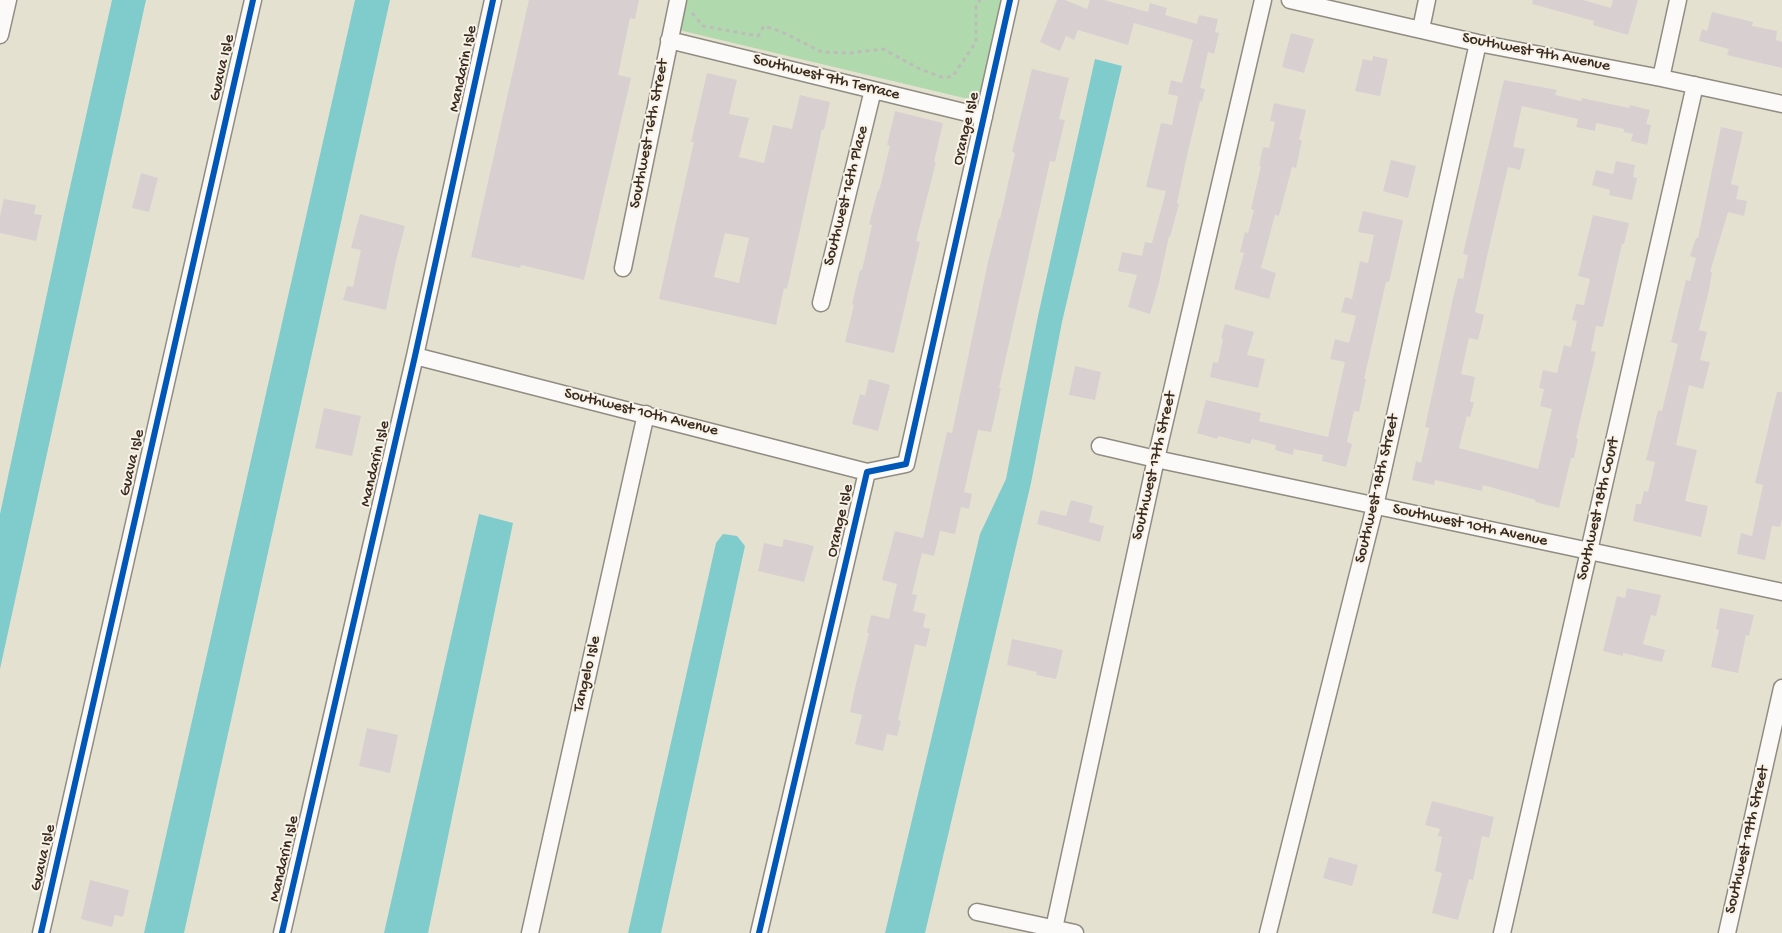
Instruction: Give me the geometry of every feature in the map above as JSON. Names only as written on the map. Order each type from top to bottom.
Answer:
[{"type":"street","points":[[0,35],[8,0]]},
{"type":"street","name":"Guava Isle","points":[[41,933],[252,0]]},
{"type":"street","name":"Mandarin Isle","points":[[282,933],[415,356],[493,0]]},
{"type":"street","name":"Orange Isle","points":[[759,933],[867,472],[906,464],[1010,0]]},
{"type":"street","name":"Southwest 17th Street","points":[[1053,931],[1156,460],[1263,0]]},
{"type":"street","name":"Southwest 9th Avenue","points":[[1290,0],[1478,43],[1661,78],[1782,104]]},
{"type":"street","points":[[1421,29],[1427,0]]},
{"type":"street","points":[[1661,78],[1678,0]]},
{"type":"street","name":"Southwest 16th Street","points":[[623,268],[669,40],[685,3]]},
{"type":"street","name":"Southwest 9th Terrace","points":[[669,40],[984,117]]},
{"type":"street","name":"Southwest 18th Street","points":[[1268,933],[1374,506],[1478,43]]},
{"type":"street","name":"Southwest 18th Court","points":[[1502,933],[1695,85]]},
{"type":"street","name":"Southwest 16th Place","points":[[821,303],[873,90]]},
{"type":"street","name":"Southwest 10th Avenue","points":[[415,356],[867,472]]},
{"type":"street","name":"Tangelo Isle","points":[[530,933],[646,414]]},
{"type":"street","name":"Southwest 10th Avenue","points":[[1100,446],[1156,460],[1782,592]]},
{"type":"street","name":"Southwest 19th Street","points":[[1727,933],[1782,688]]},
{"type":"street","points":[[977,912],[1053,931],[1076,933]]},
{"type":"path","points":[[685,3],[703,26],[758,36],[764,26],[780,31],[822,52],[850,53],[883,49],[918,68],[941,77],[952,77],[976,42],[976,8],[980,0]]},
{"type":"green space","points":[[685,0],[1001,0],[981,91],[970,98],[964,98],[683,31],[679,27]]},
{"type":"water","points":[[112,0],[146,0],[0,669],[0,514]]},
{"type":"water","points":[[355,0],[390,0],[184,933],[144,933]]},
{"type":"water","points":[[1095,59],[1122,66],[1062,322],[1031,483],[925,933],[885,933],[980,534],[1006,479],[1038,316]]},
{"type":"water","points":[[479,514],[513,523],[428,933],[384,933]]},
{"type":"water","points":[[723,534],[737,536],[745,546],[661,933],[628,933],[716,543]]},
{"type":"building","points":[[529,0],[639,0],[635,19],[630,18],[618,75],[631,78],[584,280],[521,265],[520,268],[471,257]]},
{"type":"building","points":[[1057,0],[1065,0],[1087,9],[1090,0],[1104,0],[1148,12],[1150,3],[1167,8],[1165,15],[1197,24],[1199,15],[1218,19],[1215,32],[1219,33],[1214,54],[1208,52],[1200,88],[1205,89],[1202,102],[1200,101],[1186,160],[1177,203],[1179,204],[1169,236],[1150,314],[1128,307],[1137,275],[1118,271],[1122,252],[1142,256],[1145,242],[1152,243],[1166,191],[1146,187],[1161,123],[1172,125],[1178,96],[1168,94],[1171,80],[1182,83],[1193,40],[1134,23],[1128,45],[1078,30],[1074,40],[1066,36],[1060,51],[1040,42]]},
{"type":"building","points":[[1533,0],[1583,0],[1611,8],[1613,0],[1638,0],[1628,35],[1593,25],[1594,21],[1532,4]]},
{"type":"building","points":[[1712,12],[1753,22],[1752,26],[1777,31],[1776,40],[1782,42],[1782,68],[1727,55],[1729,49],[1699,41],[1702,29],[1707,31]]},
{"type":"building","points":[[1291,33],[1314,39],[1304,73],[1282,67]]},
{"type":"building","points":[[1373,56],[1388,59],[1380,96],[1355,91],[1363,59],[1372,61]]},
{"type":"building","points":[[1032,69],[1069,78],[1059,119],[1065,120],[1055,162],[1050,161],[999,388],[1001,388],[991,432],[978,430],[964,492],[972,494],[969,509],[961,507],[955,534],[940,531],[934,556],[922,553],[912,594],[917,595],[913,611],[926,614],[923,627],[930,629],[926,647],[915,644],[898,720],[901,721],[897,736],[887,734],[883,751],[855,744],[862,715],[850,712],[869,633],[867,633],[871,615],[889,619],[897,584],[882,580],[895,531],[923,538],[947,432],[952,433],[988,262],[1015,153],[1012,152]]},
{"type":"building","points":[[707,73],[737,80],[729,114],[749,118],[739,157],[764,163],[773,125],[792,129],[800,95],[830,102],[824,130],[822,129],[787,289],[784,288],[776,325],[659,299],[694,142],[691,142]],"holes":[[[725,233],[749,238],[739,283],[714,277]]]},
{"type":"building","points":[[1504,80],[1557,90],[1555,95],[1581,101],[1582,98],[1629,108],[1630,105],[1650,110],[1646,124],[1651,125],[1647,145],[1631,141],[1633,134],[1624,132],[1624,129],[1596,123],[1595,131],[1576,127],[1578,119],[1522,106],[1513,147],[1525,149],[1520,170],[1508,167],[1490,243],[1475,312],[1484,315],[1478,340],[1469,338],[1461,374],[1475,377],[1470,402],[1474,402],[1470,417],[1467,416],[1459,448],[1538,469],[1552,409],[1540,406],[1544,389],[1539,388],[1543,370],[1557,373],[1564,345],[1571,347],[1577,321],[1572,320],[1576,304],[1584,305],[1590,279],[1578,276],[1593,215],[1629,223],[1624,244],[1622,244],[1603,327],[1596,326],[1591,351],[1596,352],[1576,438],[1578,439],[1574,458],[1571,458],[1559,508],[1483,485],[1482,491],[1435,480],[1434,485],[1412,480],[1416,461],[1421,463],[1429,428],[1425,427],[1458,278],[1463,279],[1468,255],[1463,254]]},
{"type":"building","points":[[1274,103],[1306,110],[1299,140],[1302,140],[1296,168],[1292,167],[1279,216],[1275,215],[1261,268],[1276,273],[1269,299],[1234,289],[1244,253],[1240,252],[1245,232],[1248,233],[1254,210],[1251,209],[1261,166],[1259,166],[1263,147],[1269,148],[1275,122],[1270,121]]},
{"type":"building","points":[[895,111],[943,123],[934,162],[936,162],[916,241],[920,242],[894,353],[845,342],[854,305],[852,304],[872,225],[869,224],[890,146],[887,145]]},
{"type":"building","points":[[1721,127],[1743,132],[1731,184],[1739,186],[1736,199],[1747,201],[1744,216],[1728,212],[1710,272],[1712,272],[1709,290],[1699,330],[1707,332],[1700,360],[1710,362],[1703,389],[1689,385],[1676,445],[1697,450],[1685,501],[1708,506],[1701,537],[1633,521],[1636,504],[1641,504],[1644,491],[1648,492],[1655,462],[1646,460],[1658,410],[1662,411],[1678,344],[1671,342],[1686,280],[1690,281],[1696,258],[1690,256],[1696,238],[1698,238]]},
{"type":"building","points":[[1391,160],[1416,166],[1408,198],[1383,191]]},
{"type":"building","points":[[1616,161],[1635,165],[1633,177],[1637,178],[1632,200],[1609,195],[1610,190],[1592,185],[1596,170],[1613,174]]},
{"type":"building","points":[[141,173],[158,178],[149,212],[132,208]]},
{"type":"building","points":[[4,199],[36,205],[34,214],[42,215],[36,241],[0,233],[0,216]]},
{"type":"building","points":[[1363,211],[1403,221],[1389,282],[1386,282],[1364,379],[1366,379],[1359,412],[1354,411],[1347,442],[1352,444],[1346,467],[1322,461],[1323,455],[1294,449],[1293,455],[1275,450],[1276,445],[1252,439],[1250,444],[1218,436],[1217,439],[1197,433],[1206,400],[1261,413],[1259,421],[1328,437],[1345,362],[1330,359],[1335,339],[1349,343],[1356,316],[1341,312],[1345,297],[1352,299],[1360,261],[1368,263],[1374,235],[1358,232]]},
{"type":"building","points":[[360,214],[405,226],[386,310],[343,300],[347,286],[353,287],[361,250],[351,248]]},
{"type":"building","points":[[1225,324],[1254,332],[1247,355],[1265,359],[1258,388],[1210,377],[1213,362],[1218,363]]},
{"type":"building","points":[[1075,366],[1101,372],[1095,400],[1069,395]]},
{"type":"building","points":[[869,379],[890,385],[878,431],[852,424],[860,394],[865,396]]},
{"type":"building","points":[[1777,392],[1782,392],[1782,519],[1780,527],[1772,526],[1765,560],[1737,554],[1741,533],[1752,536],[1763,485],[1755,483]]},
{"type":"building","points":[[324,408],[361,416],[352,456],[315,448]]},
{"type":"building","points":[[1071,500],[1093,506],[1089,522],[1104,526],[1100,542],[1037,524],[1041,510],[1066,516]]},
{"type":"building","points":[[784,539],[814,546],[804,582],[758,571],[764,543],[782,547]]},
{"type":"building","points":[[1627,588],[1661,595],[1656,616],[1651,615],[1643,644],[1665,650],[1662,662],[1623,653],[1623,656],[1603,651],[1617,596],[1625,598]]},
{"type":"building","points":[[1720,608],[1754,615],[1749,636],[1746,635],[1738,673],[1711,667],[1719,630],[1716,629]]},
{"type":"building","points":[[1012,639],[1063,650],[1056,679],[1036,675],[1037,672],[1007,665]]},
{"type":"building","points":[[367,728],[398,735],[390,773],[359,766]]},
{"type":"building","points":[[1432,801],[1494,817],[1489,838],[1482,836],[1473,880],[1469,879],[1458,920],[1432,913],[1442,873],[1435,871],[1442,837],[1438,836],[1440,829],[1425,825]]},
{"type":"building","points":[[1329,857],[1358,865],[1352,886],[1323,878]]},
{"type":"building","points":[[90,880],[129,890],[123,917],[115,915],[112,927],[81,919]]},
{"type":"cycle path","points":[[41,933],[253,0]]},
{"type":"cycle path","points":[[282,933],[415,356],[493,0]]},
{"type":"cycle path","points":[[759,933],[867,472],[906,464],[1010,0]]}]
